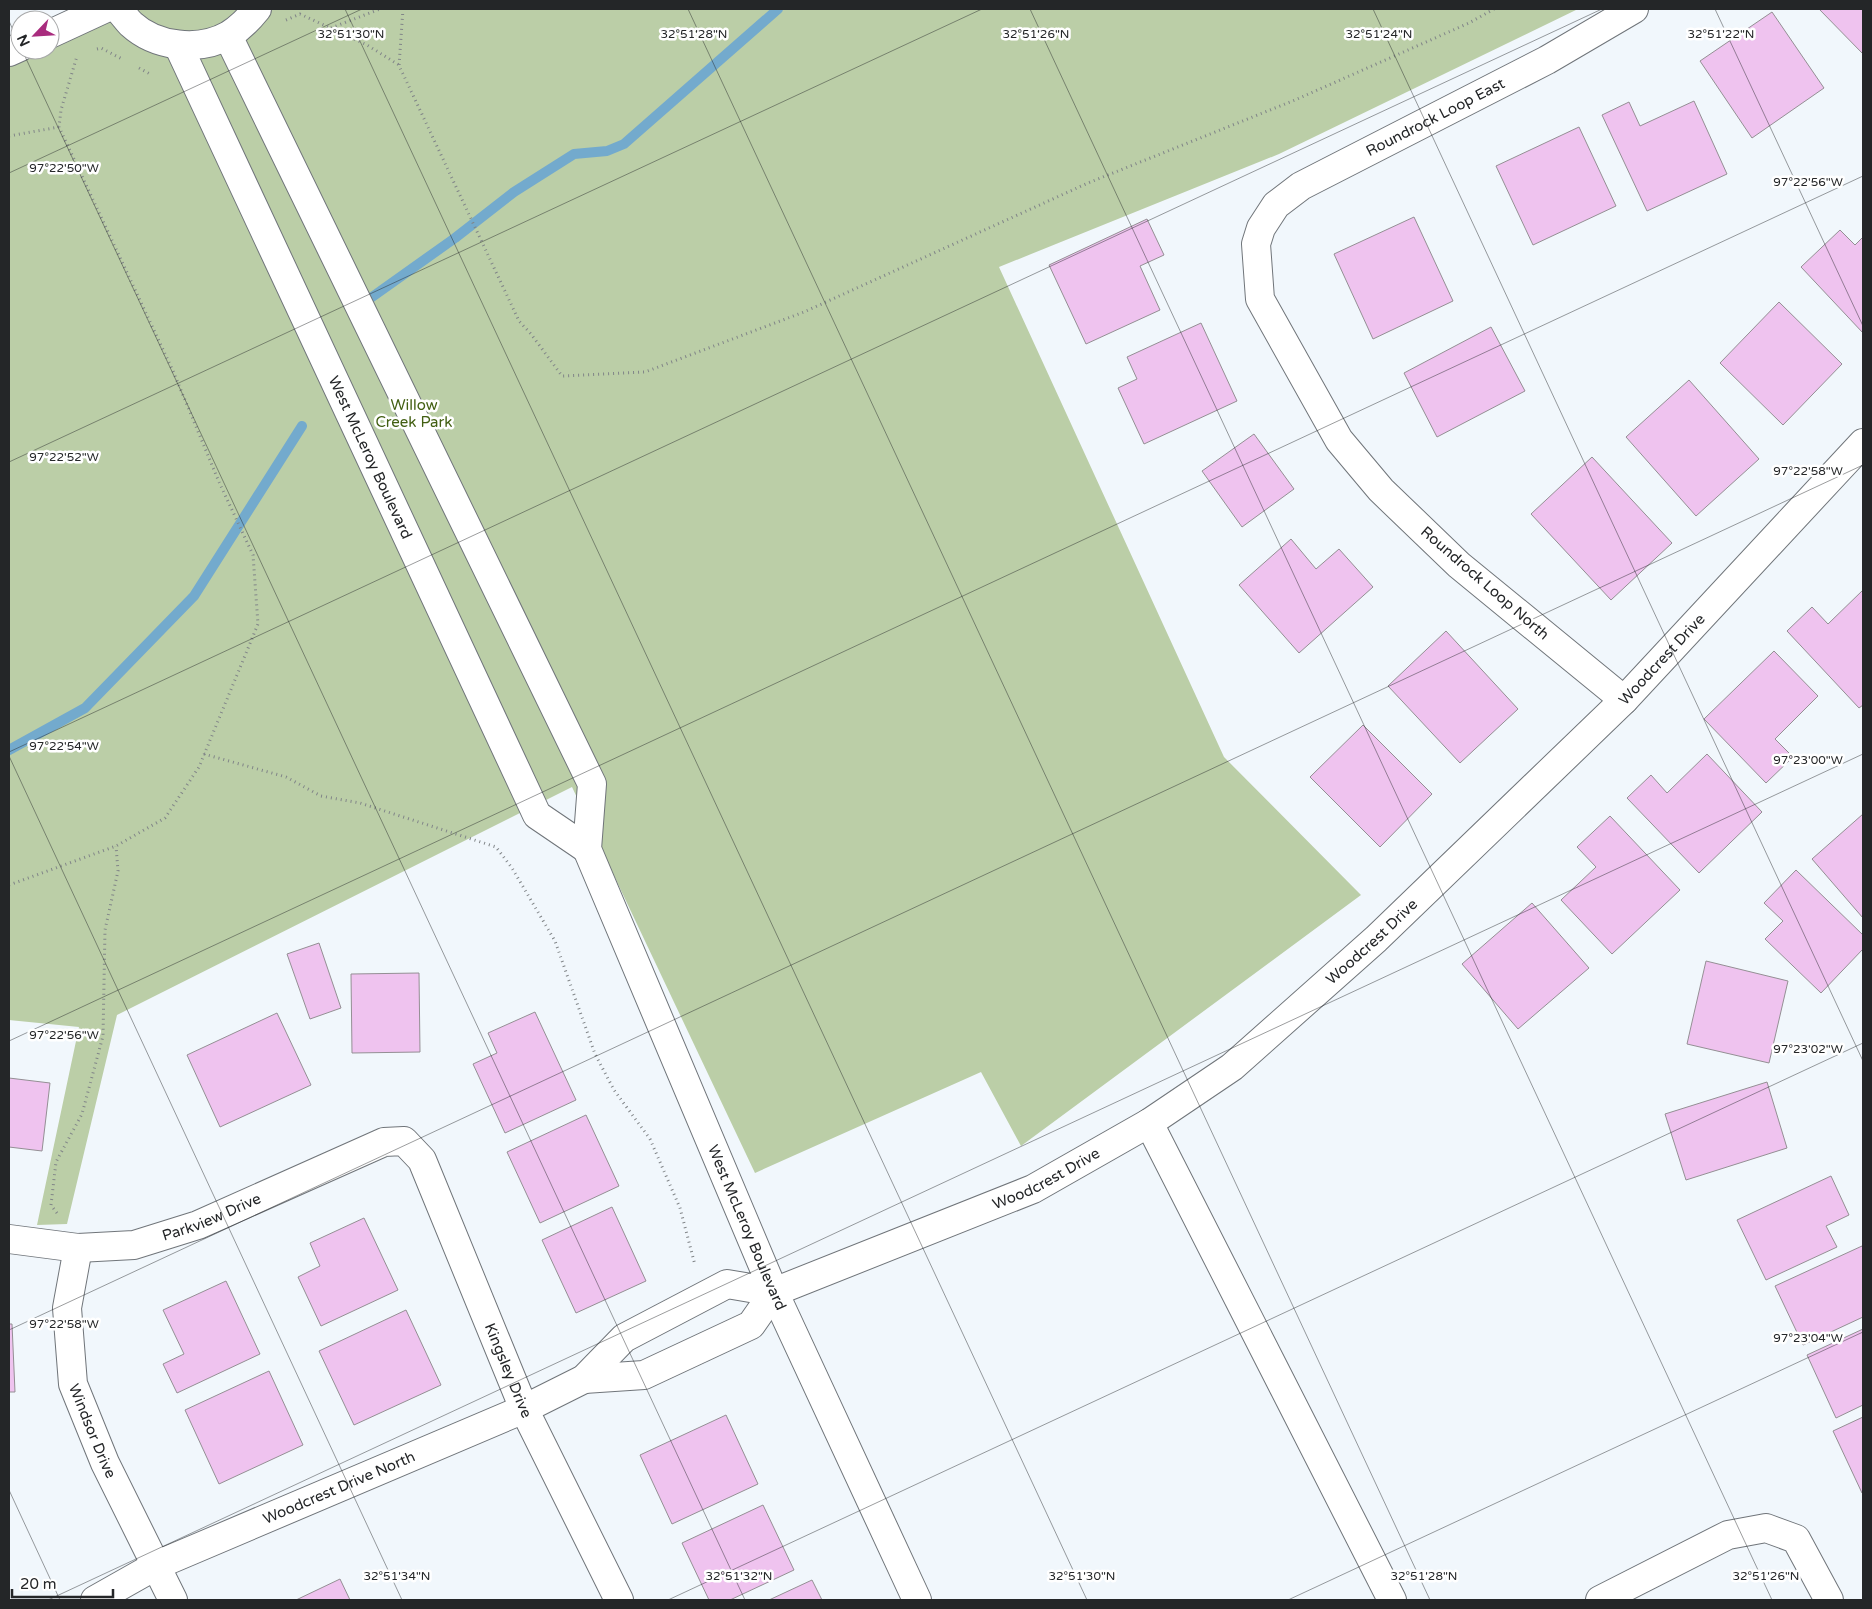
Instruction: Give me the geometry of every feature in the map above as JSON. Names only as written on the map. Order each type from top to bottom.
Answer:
[{"type":"street","points":[[60,29],[104,9]]},
{"type":"street","points":[[118,9],[132,24],[154,38],[178,45],[204,44],[228,36],[246,22],[267,16]]},
{"type":"street","name":"Roundrock Loop East","points":[[1256,244],[1261,228],[1276,205],[1301,186],[1547,60],[1634,9]]},
{"type":"street","name":"West McLeroy Boulevard","points":[[228,36],[592,784],[587,849],[774,1292],[917,1600]]},
{"type":"street","name":"West McLeroy Boulevard","points":[[178,45],[537,815],[587,849]]},
{"type":"street","name":"Roundrock Loop North","points":[[1256,244],[1260,300],[1339,440],[1381,490],[1458,565],[1624,700]]},
{"type":"street","name":"Woodcrest Drive","points":[[774,1292],[1033,1189],[1149,1123],[1232,1067],[1376,939],[1624,700],[1863,443]]},
{"type":"street","points":[[1149,1123],[1392,1600]]},
{"type":"street","name":"Parkview Drive","points":[[9,1239],[78,1248],[134,1245],[198,1225],[384,1142],[404,1141]]},
{"type":"street","name":"Kingsley Drive","points":[[404,1141],[422,1160],[524,1409],[619,1600]]},
{"type":"street","name":"Windsor Drive","points":[[78,1248],[67,1308],[73,1384],[104,1463],[173,1600]]},
{"type":"street","name":"Woodcrest Drive North","points":[[95,1600],[157,1565],[524,1409],[584,1379],[624,1338],[727,1284],[774,1292],[751,1325],[644,1376],[584,1379]]},
{"type":"street","points":[[1600,1600],[1728,1535],[1766,1528],[1796,1539],[1829,1600]]},
{"type":"path","points":[[330,28],[380,9]]},
{"type":"path","points":[[403,9],[399,66],[519,321],[532,334],[562,376],[645,372],[804,312],[1088,184],[1304,96],[1468,23],[1494,9]]},
{"type":"path","points":[[267,16],[300,14],[367,45],[399,66]]},
{"type":"path","points":[[93,50],[101,48],[126,62]]},
{"type":"path","points":[[9,885],[116,846],[165,818],[199,766],[258,624],[253,555],[250,547],[228,502],[173,371],[59,128],[61,110],[78,55]]},
{"type":"path","points":[[135,66],[152,75]]},
{"type":"path","points":[[9,136],[59,128]]},
{"type":"path","points":[[204,754],[286,777],[321,796],[360,803],[496,847],[512,868],[555,941],[595,1054],[614,1090],[650,1139],[680,1208],[697,1273],[708,1294]]},
{"type":"path","points":[[78,1248],[51,1205],[56,1162],[82,1114],[103,1036],[105,930],[118,871],[116,846]]},
{"type":"green space","name":"Willow Creek Park","points":[[134,9],[1578,9],[1279,154],[999,267],[1224,757],[1361,895],[1021,1146],[981,1072],[755,1173],[572,787],[117,1015],[67,1224],[37,1225],[79,1027],[9,1020],[9,67],[24,60],[60,60],[60,43]]},
{"type":"building","points":[[1819,9],[1863,9],[1863,54]]},
{"type":"building","points":[[1772,12],[1824,88],[1752,138],[1700,61]]},
{"type":"building","points":[[1694,101],[1727,174],[1647,211],[1602,115],[1629,102],[1640,126]]},
{"type":"building","points":[[1579,127],[1616,206],[1533,245],[1496,166]]},
{"type":"building","points":[[1414,217],[1453,301],[1373,339],[1334,254]]},
{"type":"building","points":[[1147,219],[1164,255],[1140,266],[1160,310],[1086,344],[1049,265]]},
{"type":"building","points":[[1840,230],[1855,245],[1863,237],[1863,333],[1801,267]]},
{"type":"building","points":[[1779,302],[1842,364],[1783,425],[1720,363]]},
{"type":"building","points":[[1201,323],[1237,401],[1144,444],[1118,388],[1137,379],[1127,357]]},
{"type":"building","points":[[1491,327],[1525,391],[1437,437],[1404,373]]},
{"type":"building","points":[[1689,380],[1759,459],[1696,516],[1626,437]]},
{"type":"building","points":[[1254,434],[1294,489],[1242,527],[1202,471]]},
{"type":"building","points":[[1592,457],[1672,543],[1611,600],[1531,514]]},
{"type":"building","points":[[1291,539],[1316,569],[1339,549],[1373,587],[1299,653],[1239,585]]},
{"type":"building","points":[[1863,590],[1863,705],[1859,708],[1787,631],[1812,607],[1828,624]]},
{"type":"building","points":[[1446,631],[1518,709],[1460,763],[1388,686]]},
{"type":"building","points":[[1774,651],[1818,696],[1775,739],[1793,757],[1766,783],[1704,719]]},
{"type":"building","points":[[1363,725],[1432,794],[1380,847],[1310,777]]},
{"type":"building","points":[[1707,754],[1762,812],[1699,873],[1627,798],[1651,775],[1667,793]]},
{"type":"building","points":[[1863,814],[1863,918],[1812,859]]},
{"type":"building","points":[[1610,816],[1680,890],[1612,954],[1561,900],[1596,867],[1577,847]]},
{"type":"building","points":[[1796,870],[1863,935],[1863,949],[1821,993],[1765,939],[1783,921],[1764,903]]},
{"type":"building","points":[[1532,903],[1589,968],[1518,1029],[1462,964]]},
{"type":"building","points":[[319,943],[341,1008],[310,1019],[287,954]]},
{"type":"building","points":[[1706,961],[1788,981],[1769,1063],[1687,1044]]},
{"type":"building","points":[[419,973],[420,1052],[352,1053],[351,974]]},
{"type":"building","points":[[535,1012],[576,1100],[505,1133],[473,1064],[497,1053],[488,1033]]},
{"type":"building","points":[[277,1013],[311,1085],[220,1127],[187,1055]]},
{"type":"building","points":[[9,1078],[50,1083],[42,1151],[9,1147]]},
{"type":"building","points":[[1767,1082],[1787,1148],[1686,1180],[1665,1114]]},
{"type":"building","points":[[586,1115],[619,1186],[540,1223],[507,1152]]},
{"type":"building","points":[[1831,1176],[1849,1215],[1826,1226],[1837,1247],[1766,1280],[1737,1220]]},
{"type":"building","points":[[612,1207],[646,1281],[576,1313],[542,1240]]},
{"type":"building","points":[[364,1218],[398,1290],[321,1326],[298,1277],[320,1266],[310,1243]]},
{"type":"building","points":[[1862,1246],[1863,1317],[1803,1345],[1775,1286]]},
{"type":"building","points":[[226,1281],[260,1354],[177,1393],[163,1364],[184,1354],[163,1310]]},
{"type":"building","points":[[406,1310],[441,1385],[354,1425],[319,1351]]},
{"type":"building","points":[[9,1324],[12,1324],[15,1392],[9,1392]]},
{"type":"building","points":[[1863,1329],[1863,1405],[1836,1418],[1807,1355]]},
{"type":"building","points":[[269,1371],[303,1445],[219,1484],[185,1410]]},
{"type":"building","points":[[726,1415],[758,1484],[672,1524],[640,1455]]},
{"type":"building","points":[[1863,1417],[1863,1493],[1862,1493],[1833,1431]]},
{"type":"building","points":[[763,1505],[794,1570],[730,1600],[709,1600],[682,1543]]},
{"type":"building","points":[[340,1579],[350,1600],[296,1600]]},
{"type":"building","points":[[812,1580],[822,1600],[769,1600]]},
{"type":"waterway","points":[[365,302],[455,238],[514,192],[574,154],[607,151],[624,144],[778,9]]},
{"type":"waterway","points":[[9,750],[85,708],[194,596],[302,426]]}]
